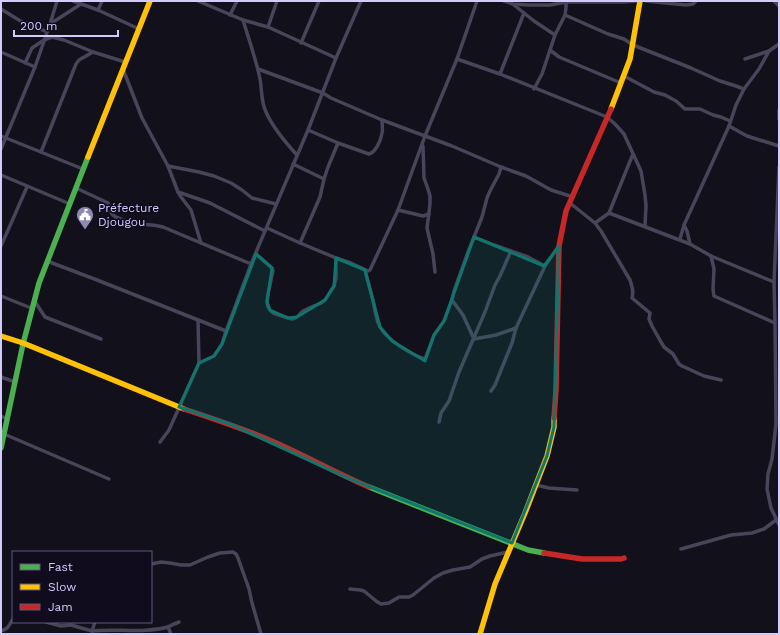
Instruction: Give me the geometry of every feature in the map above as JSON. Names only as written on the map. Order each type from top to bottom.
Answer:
[{"type":"street","points":[[1,149],[35,67],[57,1]]},
{"type":"street","points":[[73,1],[98,10],[139,29]]},
{"type":"street","points":[[98,10],[102,1]]},
{"type":"street","points":[[1,448],[23,343],[34,300],[47,261],[150,1]]},
{"type":"street","points":[[198,1],[242,20],[268,27],[336,58]]},
{"type":"street","points":[[230,15],[237,1]]},
{"type":"street","points":[[268,27],[277,1]]},
{"type":"street","points":[[301,43],[319,1]]},
{"type":"street","points":[[199,363],[214,356],[222,344],[251,264],[308,130],[360,1]]},
{"type":"street","points":[[178,192],[210,203],[266,229],[350,263],[368,272],[398,210],[425,136],[457,59],[478,1]]},
{"type":"street","points":[[504,1],[513,4],[550,5],[565,2],[636,1]]},
{"type":"street","points":[[480,634],[495,584],[547,456],[554,427],[560,246],[562,228],[566,211],[607,117],[630,59],[640,1]]},
{"type":"street","points":[[646,1],[693,4],[696,1]]},
{"type":"street","points":[[774,1],[779,6]]},
{"type":"street","points":[[534,89],[542,74],[555,35],[565,15],[565,2]]},
{"type":"street","points":[[50,24],[81,4]]},
{"type":"street","points":[[513,4],[534,21],[555,35]]},
{"type":"street","points":[[1,9],[22,22],[47,32]]},
{"type":"street","points":[[500,74],[524,13]]},
{"type":"street","points":[[565,15],[720,81],[744,89]]},
{"type":"street","points":[[242,20],[258,68],[262,87],[263,106],[272,124],[297,155]]},
{"type":"street","points":[[25,63],[30,49],[33,46],[52,37],[125,62]]},
{"type":"street","points":[[745,58],[769,51],[779,44]]},
{"type":"street","points":[[550,50],[560,56],[621,83]]},
{"type":"street","points":[[680,239],[684,225],[729,126],[736,105],[744,89],[755,76],[769,51]]},
{"type":"street","points":[[1,52],[35,67]]},
{"type":"street","points":[[41,152],[76,64],[79,60],[93,52]]},
{"type":"street","points":[[457,59],[500,74],[534,89],[607,117],[615,124],[624,134],[632,154],[638,163],[643,181],[646,206],[645,226]]},
{"type":"street","points":[[123,68],[142,118],[168,166],[181,198],[192,210],[201,243]]},
{"type":"street","points":[[258,68],[323,93],[331,98],[382,120],[526,176],[551,190],[573,197]]},
{"type":"street","points":[[624,76],[654,92],[665,95],[676,101],[685,109],[700,109],[730,121]]},
{"type":"street","points":[[779,110],[779,119]]},
{"type":"street","points":[[308,130],[338,143],[372,154],[383,132],[382,120]]},
{"type":"street","points":[[729,126],[747,136],[779,146]]},
{"type":"street","points":[[1,136],[83,169]]},
{"type":"street","points":[[300,243],[320,197],[324,179],[338,143]]},
{"type":"street","points":[[423,143],[424,178],[430,196],[427,228],[433,254],[435,272]]},
{"type":"street","points":[[595,223],[609,213],[632,154]]},
{"type":"street","points":[[293,164],[324,179]]},
{"type":"street","points":[[168,166],[214,176],[231,183],[252,198],[276,204]]},
{"type":"street","points":[[365,270],[377,321],[384,333],[392,341],[418,357],[425,359],[434,335],[444,321],[464,261],[482,217],[490,191],[501,167]]},
{"type":"street","points":[[779,167],[774,282],[777,406],[772,459],[768,474],[768,489],[771,508],[779,525]]},
{"type":"street","points":[[1,175],[70,204]]},
{"type":"street","points":[[1,246],[27,187]]},
{"type":"street","points":[[76,188],[108,203],[111,206],[111,213],[113,216],[129,223],[157,226],[251,264]]},
{"type":"street","points":[[570,203],[595,223],[630,280],[634,293],[632,298],[650,313],[649,319],[652,326],[664,346],[673,354],[679,364],[704,376],[721,380]]},
{"type":"street","points":[[398,210],[423,216],[429,214]]},
{"type":"street","points":[[609,213],[668,236],[680,239],[711,256],[774,282]]},
{"type":"street","points":[[684,225],[690,244]]},
{"type":"street","points":[[474,237],[528,257],[545,266]]},
{"type":"street","points":[[491,390],[495,385],[512,343],[516,328],[545,266],[560,246]]},
{"type":"street","points":[[439,422],[441,413],[449,402],[459,372],[511,251]]},
{"type":"street","points":[[256,254],[272,268],[273,271],[267,302],[270,310],[273,313],[293,319],[308,308],[325,300],[334,286],[336,278],[336,258]]},
{"type":"street","points":[[776,255],[779,260]]},
{"type":"street","points":[[711,256],[714,270],[714,296],[776,323]]},
{"type":"street","points":[[47,261],[226,331]]},
{"type":"street","points":[[1,296],[32,308]]},
{"type":"street","points":[[34,300],[45,317],[101,339]]},
{"type":"street","points":[[452,300],[463,315],[474,338]]},
{"type":"street","points":[[160,442],[169,430],[199,363],[198,320]]},
{"type":"street","points":[[474,338],[496,335],[516,328]]},
{"type":"street","points":[[1,336],[23,343],[179,407],[230,424],[293,451],[345,477],[528,550],[582,559],[624,558]]},
{"type":"street","points":[[1,377],[14,382]]},
{"type":"street","points":[[1,416],[7,419]]},
{"type":"street","points":[[4,434],[109,479]]},
{"type":"street","points":[[536,485],[549,488],[577,490]]},
{"type":"street","points":[[681,549],[731,535],[764,530],[776,520]]},
{"type":"street","points":[[152,564],[161,562],[190,566],[220,553],[232,552],[236,554],[249,589],[253,609],[261,634]]},
{"type":"street","points":[[350,589],[364,591],[381,604],[388,603],[399,597],[409,597],[413,595],[434,578],[443,573],[470,566],[490,556],[508,552]]},
{"type":"street","points":[[1,631],[10,626],[12,621]]},
{"type":"street","points":[[50,623],[92,631],[155,629],[168,627],[179,622]]},
{"type":"street","points":[[92,631],[95,623]]},
{"type":"street","points":[[168,627],[170,634]]},
{"type":"highlighted area","points":[[474,237],[544,266],[559,246],[554,427],[547,456],[512,543],[345,477],[230,424],[179,407],[199,363],[214,356],[222,344],[256,254],[272,268],[267,302],[270,310],[288,318],[297,317],[325,300],[334,286],[336,258],[365,270],[380,327],[392,341],[425,361],[434,335],[444,321]]},
{"type":"traffic: fast","points":[[1,448],[23,344],[39,283],[88,157]]},
{"type":"traffic: fast","points":[[369,487],[528,550],[544,553]]},
{"type":"traffic: slow","points":[[88,157],[150,1]]},
{"type":"traffic: slow","points":[[611,109],[630,59],[640,1]]},
{"type":"traffic: slow","points":[[1,336],[23,343],[184,409]]},
{"type":"traffic: slow","points":[[480,634],[495,584],[547,456],[554,427],[554,418]]},
{"type":"traffic: jam","points":[[554,418],[559,246],[566,211],[611,109]]},
{"type":"traffic: jam","points":[[184,409],[263,437],[369,487]]},
{"type":"traffic: jam","points":[[544,553],[582,559],[624,558]]},
{"type":"place","name":"Préfecture Djougou","points":[[85,230]]}]
